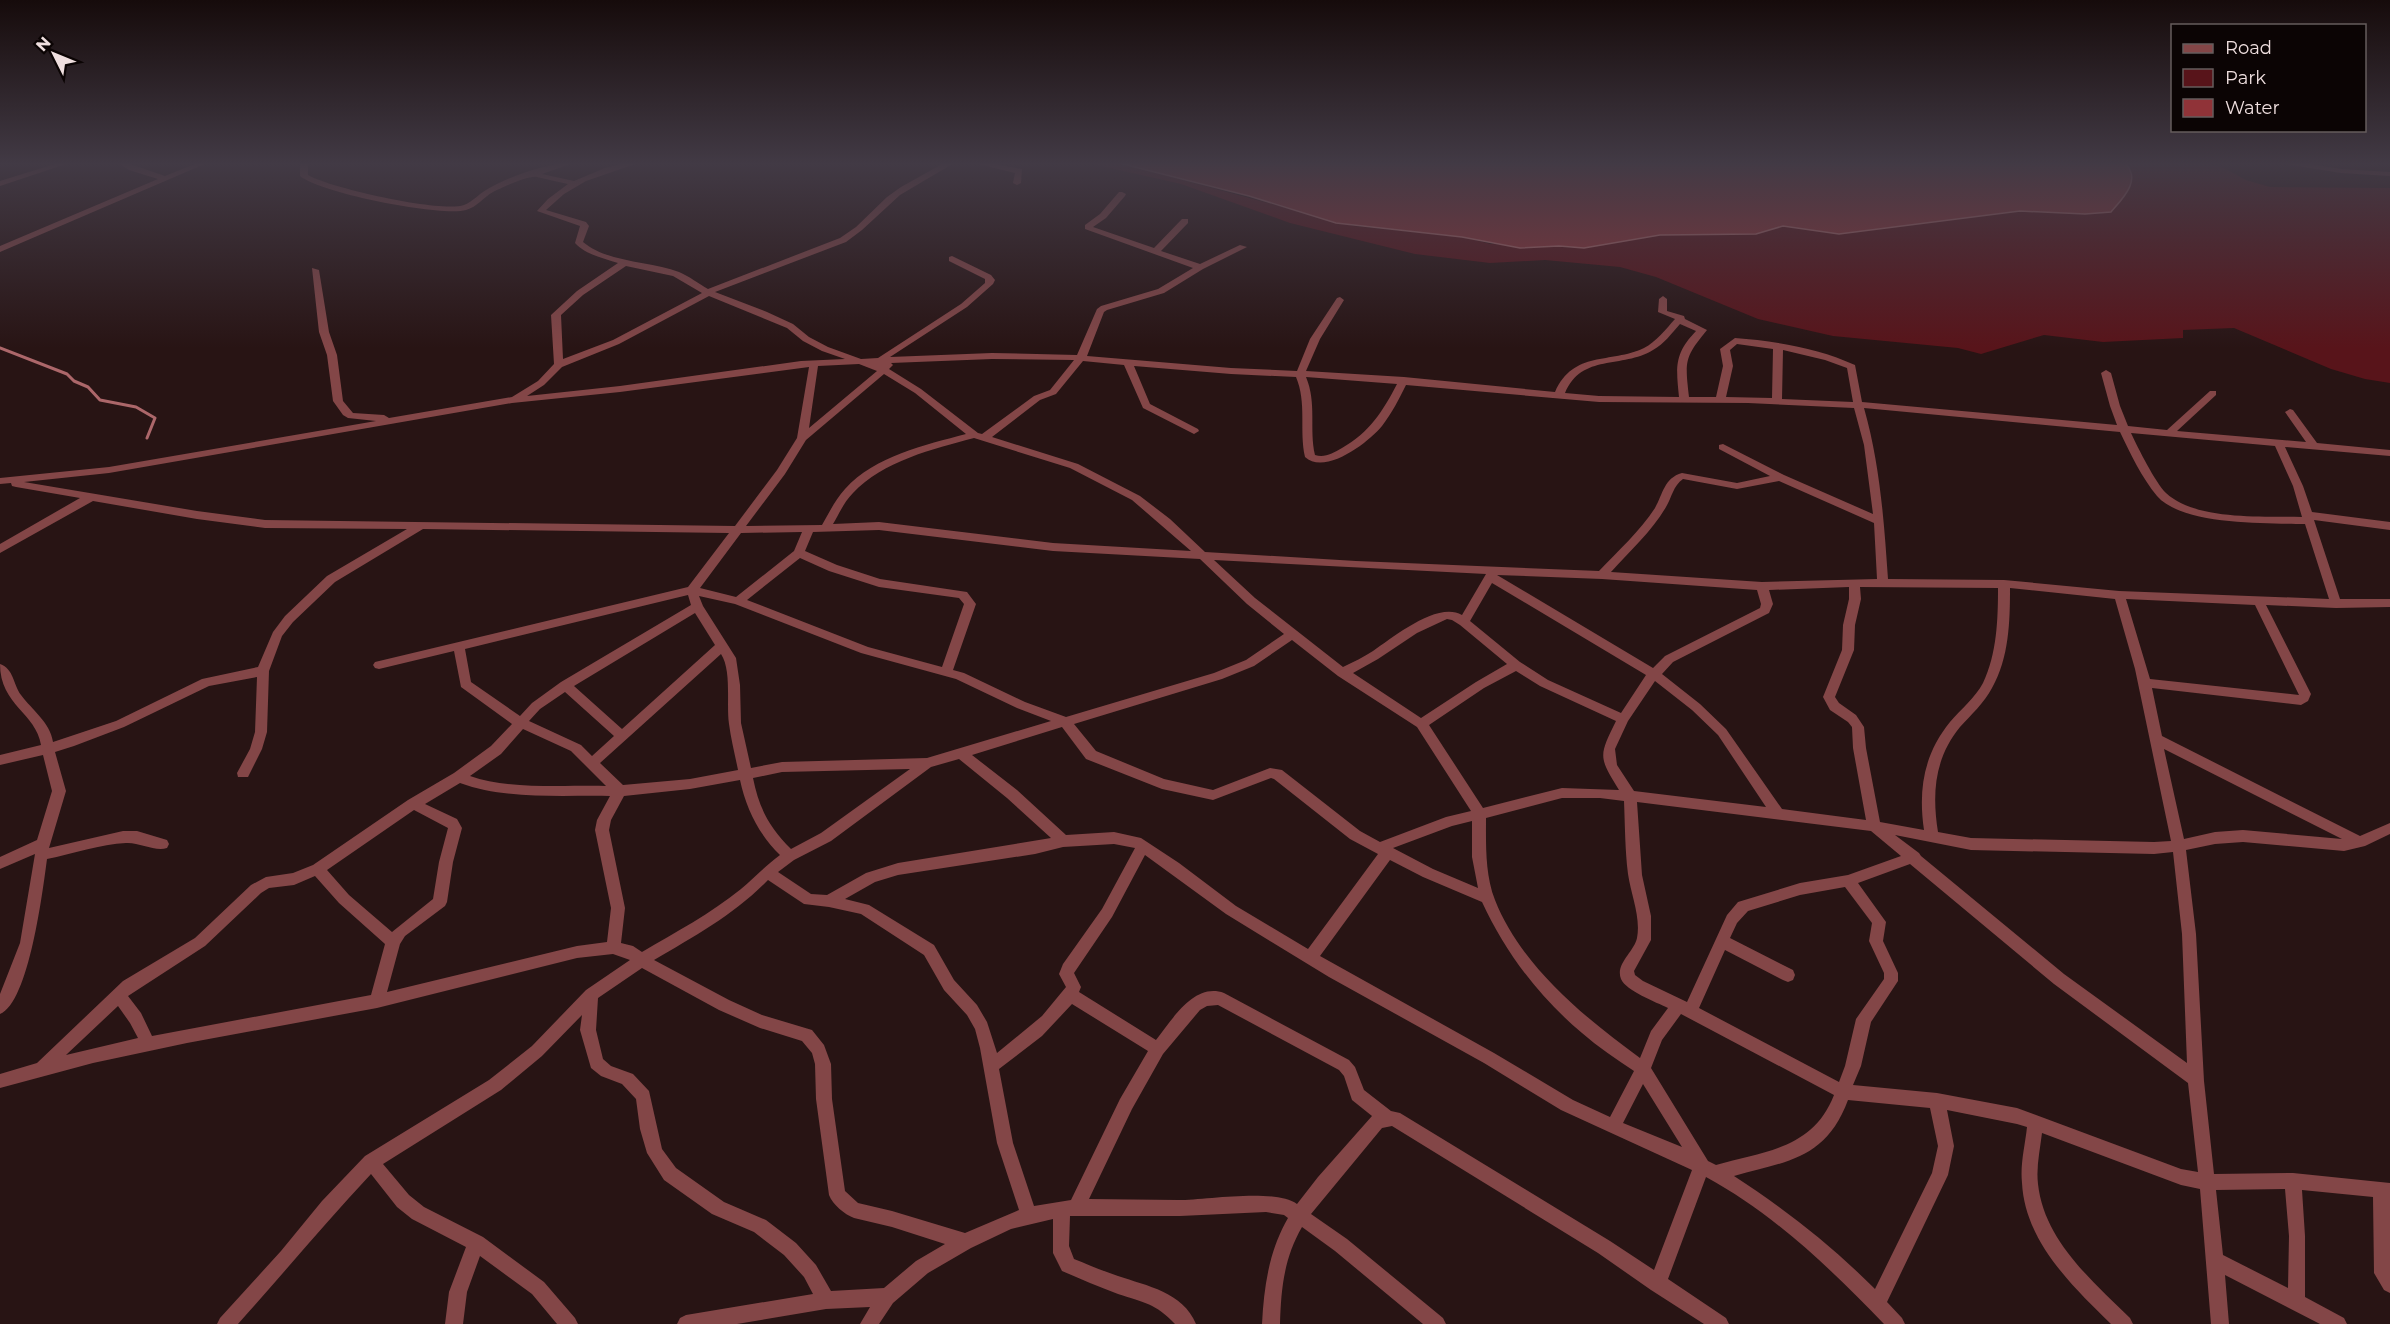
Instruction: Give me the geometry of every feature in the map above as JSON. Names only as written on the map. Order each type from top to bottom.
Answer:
[{"type":"street","points":[[0,249],[57,225]]},
{"type":"street","points":[[584,225],[579,243],[586,249],[625,263],[665,270],[709,293],[790,326],[806,339],[825,349],[862,361]]},
{"type":"street","points":[[512,400],[541,383],[559,365],[570,359],[615,342],[709,293],[822,247],[838,244],[865,225]]},
{"type":"street","points":[[1092,225],[1089,227],[1200,267]]},
{"type":"street","points":[[1155,252],[1181,225]]},
{"type":"street","points":[[825,528],[842,499],[854,485],[875,471],[897,460],[979,437],[1037,398],[1053,392],[1082,358],[1100,311],[1104,308],[1155,294],[1200,267],[1243,247]]},
{"type":"street","points":[[789,856],[769,836],[759,820],[744,772],[735,723],[730,657],[697,607],[692,590],[781,472],[802,438],[918,333],[959,311],[989,284],[991,280],[988,277],[952,259]]},
{"type":"street","points":[[559,365],[556,315],[593,283],[625,263]]},
{"type":"street","points":[[315,270],[324,332],[332,355],[338,401],[346,413],[351,416],[403,419]]},
{"type":"street","points":[[1663,299],[1663,312],[1678,316],[1680,320],[1701,328],[1702,332],[1691,342],[1681,364],[1684,399]]},
{"type":"street","points":[[1340,300],[1315,339],[1300,374],[1307,388],[1310,402],[1308,450],[1310,457],[1321,461],[1368,437],[1380,423],[1404,380]]},
{"type":"street","points":[[1559,395],[1563,383],[1576,370],[1649,348],[1680,320]]},
{"type":"street","points":[[1720,400],[1728,366],[1725,350],[1730,344],[1741,342],[1778,347],[1841,361],[1852,367],[1858,405],[1869,445],[1879,521],[1883,583]]},
{"type":"street","points":[[1777,401],[1778,347]]},
{"type":"street","points":[[1,481],[109,470],[512,400],[620,389],[814,363],[862,361],[885,363],[992,356],[1082,358],[1128,363],[1404,380],[1599,399],[1777,401],[1858,405],[2390,453]]},
{"type":"street","points":[[802,438],[814,363]]},
{"type":"street","points":[[885,363],[979,437],[1042,454],[1114,485],[1136,498],[1292,634],[1342,673],[1421,724],[1474,803],[1479,815],[1479,857],[1486,898],[1501,928],[1524,962],[1562,1004],[1587,1028],[1643,1069],[1709,1170]]},
{"type":"street","points":[[1128,363],[1146,406],[1194,432]]},
{"type":"street","points":[[2106,373],[2112,401],[2122,429],[2162,495],[2182,509],[2226,516],[2307,518],[2390,526]]},
{"type":"street","points":[[2169,433],[2213,393]]},
{"type":"street","points":[[2290,412],[2314,447]]},
{"type":"street","points":[[2279,444],[2298,486],[2336,604]]},
{"type":"street","points":[[1723,447],[1780,477],[1879,521]]},
{"type":"street","points":[[1602,575],[1658,512],[1667,497],[1673,479],[1682,476],[1737,486],[1780,477]]},
{"type":"street","points":[[1,481],[244,522],[737,529],[879,526],[1053,547],[1492,574],[1602,575],[1762,586],[1854,583],[2004,584],[2119,595],[2259,602],[2390,603]]},
{"type":"street","points":[[0,549],[91,497]]},
{"type":"street","points":[[243,773],[256,749],[261,732],[262,671],[277,635],[289,619],[331,579],[422,526]]},
{"type":"street","points":[[738,601],[799,553],[809,528]]},
{"type":"street","points":[[799,553],[879,583],[963,595],[968,599],[970,604],[946,673]]},
{"type":"street","points":[[1464,622],[1492,574]]},
{"type":"street","points":[[1492,574],[1653,673],[1712,722],[1777,812]]},
{"type":"street","points":[[1854,583],[1855,599],[1849,625],[1848,650],[1830,697],[1831,704],[1836,710],[1858,727],[1859,748],[1874,826],[2059,979],[2196,1079]]},
{"type":"street","points":[[1932,837],[1928,812],[1931,762],[1940,744],[1986,688],[1995,668],[2001,632],[2004,584]]},
{"type":"street","points":[[1762,586],[1767,604],[1765,610],[1669,659],[1653,673],[1623,719],[1609,749],[1611,766],[1630,796],[1635,875],[1645,927],[1644,940],[1627,970],[1628,978],[1638,986],[1844,1092],[1937,1101],[2017,1116],[2181,1178],[2208,1182],[2293,1181],[2386,1191],[2383,1273],[2390,1284]]},
{"type":"street","points":[[379,666],[692,590],[738,601],[865,650],[946,673],[1065,722],[1091,755],[1162,784],[1213,795],[1270,773],[1277,774],[1335,822],[1355,835],[1428,873],[1486,898]]},
{"type":"street","points":[[2119,595],[2129,621],[2146,683],[2179,846],[2192,985],[2196,1079],[2217,1261],[2220,1324]]},
{"type":"street","points":[[2146,683],[2268,694],[2301,700],[2304,698],[2305,694],[2259,602]]},
{"type":"street","points":[[43,1067],[118,995],[146,974],[200,942],[256,890],[266,883],[294,879],[318,869],[413,804],[459,777],[496,750],[519,722],[536,706],[565,685],[697,607]]},
{"type":"street","points":[[1342,673],[1374,656],[1413,630],[1439,617],[1455,616],[1516,665],[1544,683],[1623,719]]},
{"type":"street","points":[[459,777],[481,785],[516,789],[620,791],[690,784],[744,772],[807,765],[927,763],[1218,676],[1250,663],[1292,634]]},
{"type":"street","points":[[459,645],[465,684],[519,722],[576,748],[620,791]]},
{"type":"street","points":[[591,764],[723,645]]},
{"type":"street","points":[[1421,724],[1480,685],[1516,665]]},
{"type":"street","points":[[0,668],[8,678],[12,694],[46,735],[59,790],[42,849],[27,943],[10,991],[0,1007]]},
{"type":"street","points":[[0,760],[48,749],[120,724],[206,682],[262,671]]},
{"type":"street","points":[[565,685],[621,735]]},
{"type":"street","points":[[2156,739],[2360,842]]},
{"type":"street","points":[[962,754],[1012,794],[1063,841]]},
{"type":"street","points":[[226,1324],[287,1257],[328,1207],[371,1162],[503,1078],[537,1051],[591,995],[641,960],[708,921],[747,892],[766,872],[789,856],[826,837],[927,763]]},
{"type":"street","points":[[613,948],[618,908],[602,830],[604,820],[620,791]]},
{"type":"street","points":[[1310,958],[1384,849],[1423,830],[1562,793],[1600,793],[1777,812],[1874,826],[1971,844],[2110,849],[2179,846],[2215,838],[2243,836],[2324,844],[2360,842],[2390,828]]},
{"type":"street","points":[[377,1001],[393,942],[400,932],[440,902],[446,862],[455,828],[452,823],[413,804]]},
{"type":"street","points":[[0,863],[42,849],[123,837],[137,837],[162,844]]},
{"type":"street","points":[[829,901],[871,878],[898,869],[1035,848],[1063,841],[1114,838],[1136,842],[1231,910],[1310,958],[1498,1063],[1567,1105],[1672,1151],[1709,1170],[1773,1211],[1841,1267],[1896,1324]]},
{"type":"street","points":[[991,1066],[1037,1030],[1070,995],[1074,987],[1066,974],[1068,969],[1107,913],[1143,846]]},
{"type":"street","points":[[1613,1127],[1643,1069],[1656,1036],[1684,1008],[1732,919],[1743,906],[1800,889],[1848,881],[1914,857]]},
{"type":"street","points":[[318,869],[331,888],[349,906],[393,942]]},
{"type":"street","points":[[766,872],[809,900],[829,901],[864,909],[929,950],[949,985],[972,1010],[982,1027],[1005,1143],[1029,1215]]},
{"type":"street","points":[[1709,1170],[1798,1150],[1812,1140],[1834,1116],[1844,1092],[1864,1020],[1873,1004],[1887,988],[1891,973],[1875,941],[1879,922],[1848,881]]},
{"type":"street","points":[[1722,941],[1788,975]]},
{"type":"street","points":[[0,1081],[43,1067],[147,1044],[377,1001],[577,952],[613,948],[628,951],[724,1005],[760,1021],[807,1035],[819,1050],[823,1064],[824,1099],[837,1195],[854,1210],[892,1219],[964,1242]]},
{"type":"street","points":[[118,995],[133,1011],[142,1027],[147,1044]]},
{"type":"street","points":[[591,995],[588,1030],[596,1063],[606,1071],[627,1079],[643,1096],[648,1129],[655,1153],[670,1174],[718,1208],[760,1226],[789,1249],[810,1271],[826,1300]]},
{"type":"street","points":[[1070,995],[1158,1049]]},
{"type":"street","points":[[1187,1324],[1170,1306],[1153,1296],[1118,1286],[1068,1265],[1063,1260],[1061,1251],[1069,1208],[1158,1049],[1195,1005],[1206,999],[1219,998],[1344,1065],[1350,1072],[1358,1095],[1387,1118]]},
{"type":"street","points":[[1877,1303],[1940,1175],[1946,1146],[1937,1101]]},
{"type":"street","points":[[1271,1324],[1273,1288],[1281,1251],[1299,1216],[1378,1121],[1387,1118],[1394,1118],[1563,1221],[1720,1324]]},
{"type":"street","points":[[2035,1122],[2030,1183],[2034,1210],[2046,1235],[2069,1268],[2124,1324]]},
{"type":"street","points":[[371,1162],[402,1202],[418,1213],[477,1243],[538,1288],[569,1324]]},
{"type":"street","points":[[1658,1284],[1709,1170]]},
{"type":"street","points":[[2293,1181],[2297,1229],[2296,1303]]},
{"type":"street","points":[[869,1324],[887,1297],[922,1267],[964,1242],[1009,1221],[1069,1208],[1180,1208],[1266,1203],[1287,1207],[1341,1245],[1437,1324]]},
{"type":"street","points":[[454,1324],[454,1304],[461,1276],[477,1243]]},
{"type":"street","points":[[2217,1261],[2338,1324]]},
{"type":"street","points":[[686,1324],[826,1300],[887,1297]]},
{"type":"green space","points":[[1297,225],[1349,225],[1462,237],[1491,244],[1584,248],[1660,235],[1756,234],[1783,226],[1796,226],[1839,234],[1912,225],[2390,225],[2390,383],[2365,379],[2331,369],[2234,328],[2183,330],[2183,338],[2103,342],[2044,335],[1981,354],[1958,348],[1833,336],[1758,319],[1656,277],[1620,267],[1545,260],[1490,263],[1415,254]]},
{"type":"water","points":[[1352,225],[1912,225],[1839,234],[1783,226],[1756,234],[1660,235],[1584,248],[1559,246],[1520,248],[1462,237]]},
{"type":"waterway","points":[[0,348],[67,374],[74,381],[88,387],[100,400],[136,407],[155,418],[147,438]]}]
